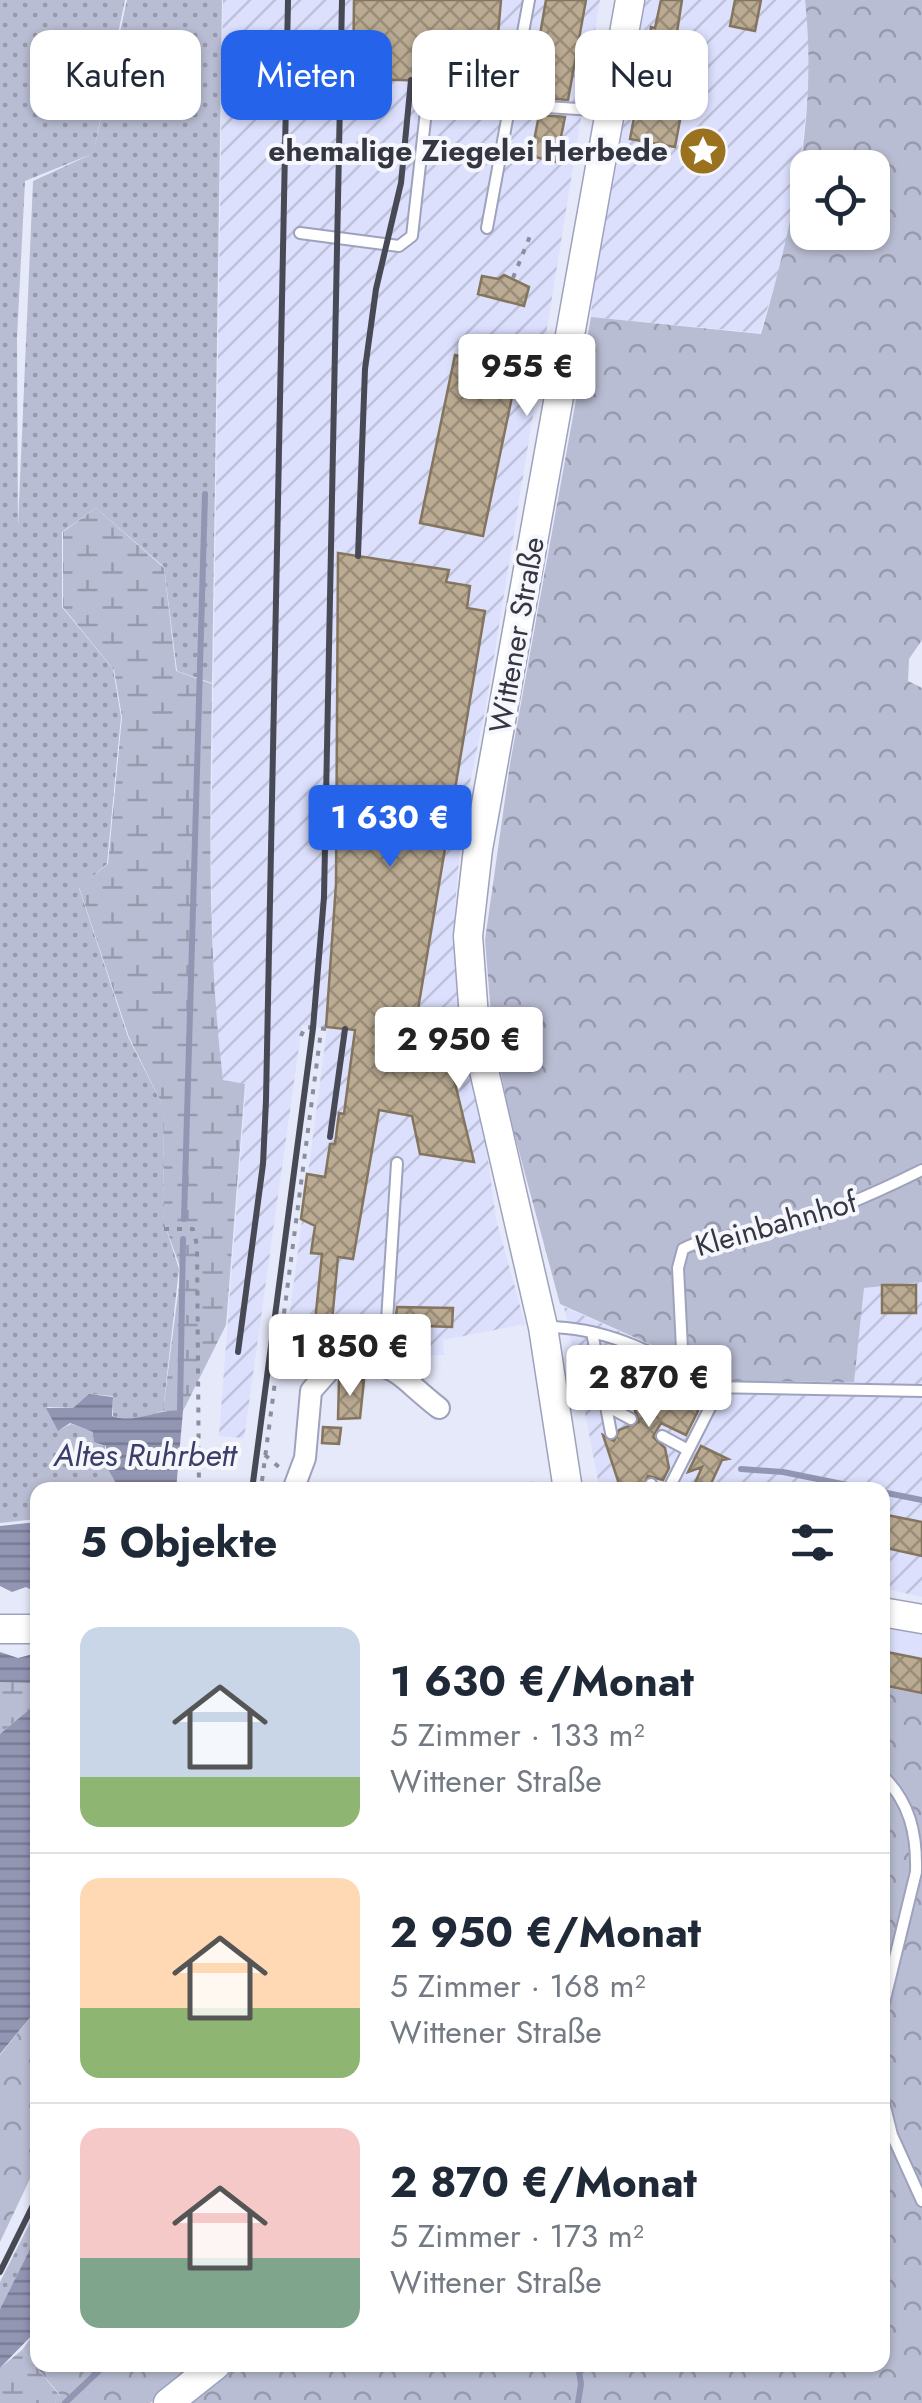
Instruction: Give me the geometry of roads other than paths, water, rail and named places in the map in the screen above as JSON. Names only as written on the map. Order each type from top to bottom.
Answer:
[{"type":"main road","name":"Wittener Straße","points":[[625,30],[630,0]]},
{"type":"main road","name":"Wittener Straße","points":[[567,1482],[543,1327],[475,1031],[468,936],[478,849],[608,120]]},
{"type":"main road","name":"Wittener Straße","points":[[543,1327],[557,1340],[568,1379],[583,1482]]},
{"type":"main road","points":[[890,1614],[922,1620]]},
{"type":"main road","points":[[0,1629],[30,1629]]},
{"type":"main road","points":[[168,2403],[207,2372]]},
{"type":"street","points":[[296,1482],[306,1458],[311,1390],[322,1372],[334,1365],[376,1361],[390,1366],[439,1408]]},
{"type":"lane","points":[[523,30],[529,0]]},
{"type":"lane","points":[[300,233],[399,246],[412,236],[425,120]]},
{"type":"lane","points":[[487,228],[505,120]]},
{"type":"lane","points":[[376,1361],[388,1318],[397,1163]]},
{"type":"lane","name":"Kleinbahnhof","points":[[683,1369],[678,1268],[684,1249],[700,1240],[772,1230],[844,1206],[922,1170]]},
{"type":"lane","points":[[543,1327],[592,1332],[683,1369],[709,1387],[922,1391]]},
{"type":"lane","points":[[592,1332],[611,1433]]},
{"type":"lane","points":[[672,1482],[720,1388]]},
{"type":"lane","points":[[603,1404],[627,1420]]},
{"type":"lane","points":[[662,1436],[688,1450]]},
{"type":"lane","points":[[890,1784],[908,1806],[917,1850],[916,1872],[890,1978]]},
{"type":"lane","points":[[890,2126],[922,2201]]},
{"type":"water","name":"Altes Ruhrbett","points":[[89,1394],[113,1397],[112,1416],[121,1418],[183,1411],[177,1482],[115,1482],[107,1468],[106,1446],[94,1442],[93,1432],[70,1423],[58,1431],[46,1408],[73,1408]]},
{"type":"water","name":"Altes Ruhrbett","points":[[30,1523],[30,1683],[0,1682],[0,1526]]},
{"type":"water","points":[[30,1709],[30,2018],[0,2054],[0,1734]]},
{"type":"water","points":[[30,2249],[30,2337],[0,2368],[0,2309]]},
{"type":"waterway","points":[[184,1219],[205,494]]},
{"type":"waterway","points":[[180,1410],[183,1239]]},
{"type":"waterway","points":[[741,1469],[832,1482]]},
{"type":"waterway","points":[[890,1494],[922,1500]]},
{"type":"waterway","points":[[65,2403],[98,2372]]},
{"type":"waterway","points":[[578,2403],[579,2372]]},
{"type":"railway","points":[[238,1352],[263,1164],[266,1100],[288,0]]},
{"type":"railway","points":[[253,1482],[313,1028],[324,897],[342,0]]},
{"type":"railway","points":[[358,556],[365,369],[376,289],[401,183],[411,80]]},
{"type":"railway","points":[[330,1137],[345,1029]]},
{"type":"railway","points":[[0,2272],[30,2211]]},
{"type":"place","name":"ehemalige Ziegelei Herbede","points":[[703,151]]}]
